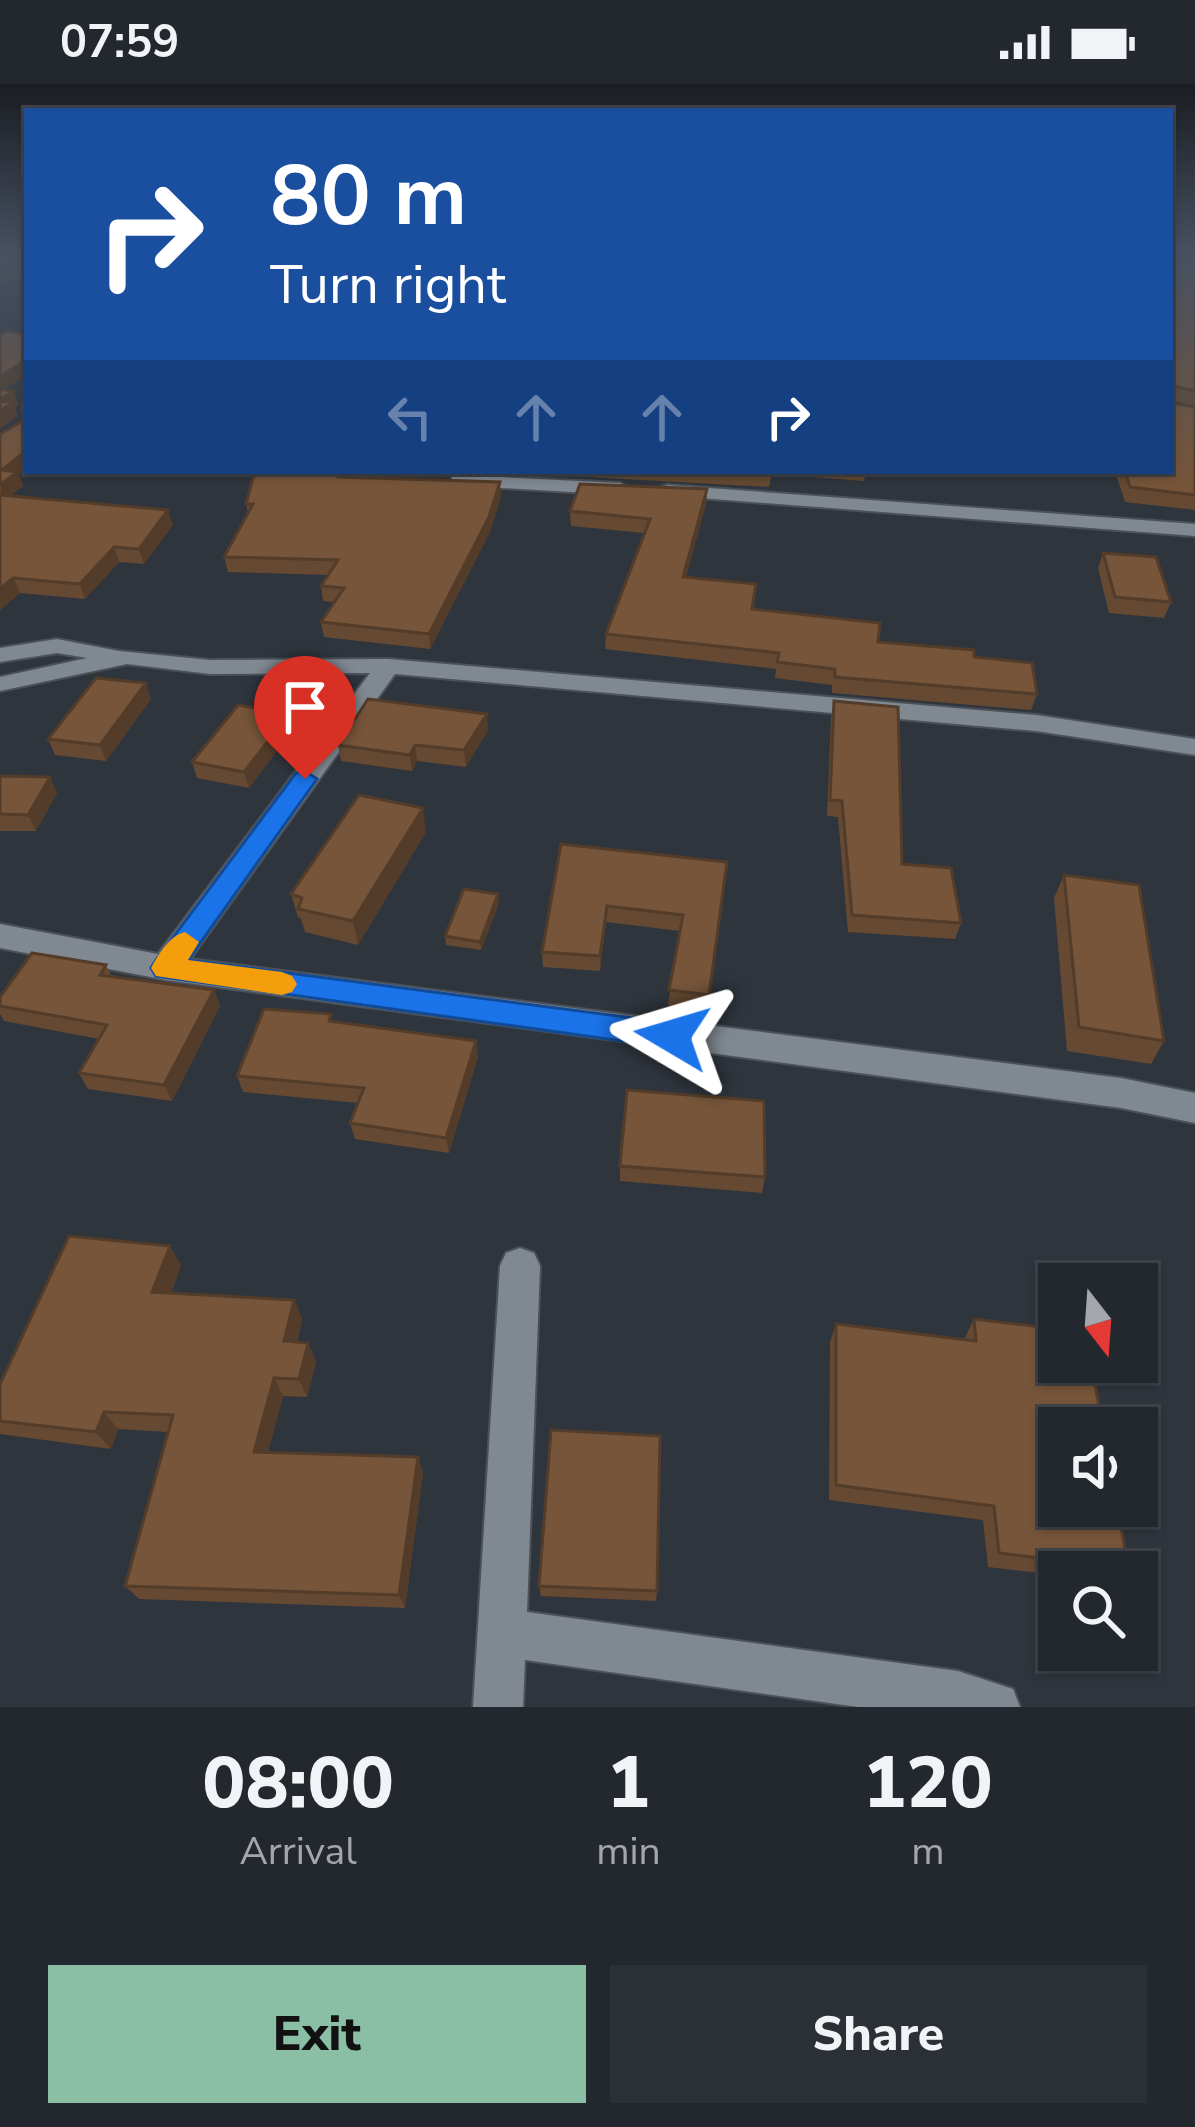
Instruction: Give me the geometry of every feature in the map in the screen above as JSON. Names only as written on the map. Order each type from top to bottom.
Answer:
[{"type":"street","points":[[439,481],[662,491],[1195,530]]},
{"type":"street","points":[[0,655],[57,646],[210,667],[388,666],[1036,723],[1195,747]]},
{"type":"street","points":[[0,685],[128,657]]},
{"type":"street","points":[[166,968],[388,666]]},
{"type":"street","points":[[0,936],[166,968],[1121,1094],[1195,1108]]},
{"type":"street","points":[[498,1707],[520,1266]]},
{"type":"street","points":[[504,1633],[958,1696],[995,1707]]},
{"type":"building","points":[[1173,329],[1195,329],[1195,391],[1175,386]]},
{"type":"building","points":[[24,334],[24,362],[0,376],[0,335]]},
{"type":"building","points":[[1173,403],[1195,407],[1195,495],[1130,487],[1126,474],[1173,474]]},
{"type":"building","points":[[24,420],[24,452],[2,470],[17,472],[0,485],[0,434]]},
{"type":"building","points":[[254,474],[500,482],[489,517],[429,634],[321,622],[344,588],[321,586],[338,560],[224,557],[253,504],[246,504]]},
{"type":"building","points":[[580,484],[707,489],[683,577],[756,584],[752,609],[880,623],[878,642],[974,650],[974,657],[1032,663],[1037,694],[835,677],[835,669],[777,662],[779,653],[606,634],[650,519],[570,511]]},
{"type":"building","points":[[0,495],[168,510],[139,549],[114,547],[80,584],[13,578],[0,589]]},
{"type":"building","points":[[1103,553],[1156,557],[1171,602],[1115,597]]},
{"type":"building","points":[[96,678],[146,683],[100,745],[48,739]]},
{"type":"building","points":[[368,699],[487,714],[464,750],[415,745],[410,755],[338,745]]},
{"type":"building","points":[[834,701],[898,707],[902,864],[951,868],[961,923],[852,915],[842,801],[830,800]]},
{"type":"building","points":[[238,705],[289,714],[244,772],[192,762]]},
{"type":"building","points":[[0,776],[50,777],[28,815],[0,814]]},
{"type":"building","points":[[359,795],[423,808],[353,921],[298,909],[302,898],[291,894]]},
{"type":"building","points":[[561,844],[727,862],[709,995],[669,990],[683,915],[607,906],[600,956],[542,952]]},
{"type":"building","points":[[1064,875],[1139,885],[1164,1041],[1079,1027]]},
{"type":"building","points":[[464,889],[498,894],[480,942],[445,936]]},
{"type":"building","points":[[32,953],[106,965],[100,975],[214,990],[164,1085],[79,1073],[107,1025],[0,1006],[0,997]]},
{"type":"building","points":[[264,1009],[331,1014],[329,1021],[476,1041],[446,1138],[350,1123],[364,1088],[237,1076]]},
{"type":"building","points":[[627,1090],[764,1101],[765,1177],[620,1166]]},
{"type":"building","points":[[69,1236],[170,1246],[152,1292],[294,1300],[284,1341],[308,1343],[299,1379],[274,1378],[254,1452],[418,1457],[399,1595],[125,1586],[173,1415],[104,1412],[96,1432],[0,1421],[0,1384]]},
{"type":"building","points":[[974,1319],[1038,1327],[1038,1383],[1095,1383],[1099,1407],[1038,1407],[1038,1527],[1121,1527],[1126,1551],[1038,1551],[1038,1558],[999,1553],[994,1506],[836,1485],[836,1324],[976,1341]]},
{"type":"building","points":[[551,1430],[660,1436],[657,1591],[539,1586]]},
{"type":"slow traffic","points":[[185,942],[166,968],[282,984]]},
{"type":"route","points":[[305,779],[166,968],[672,1036]]}]
